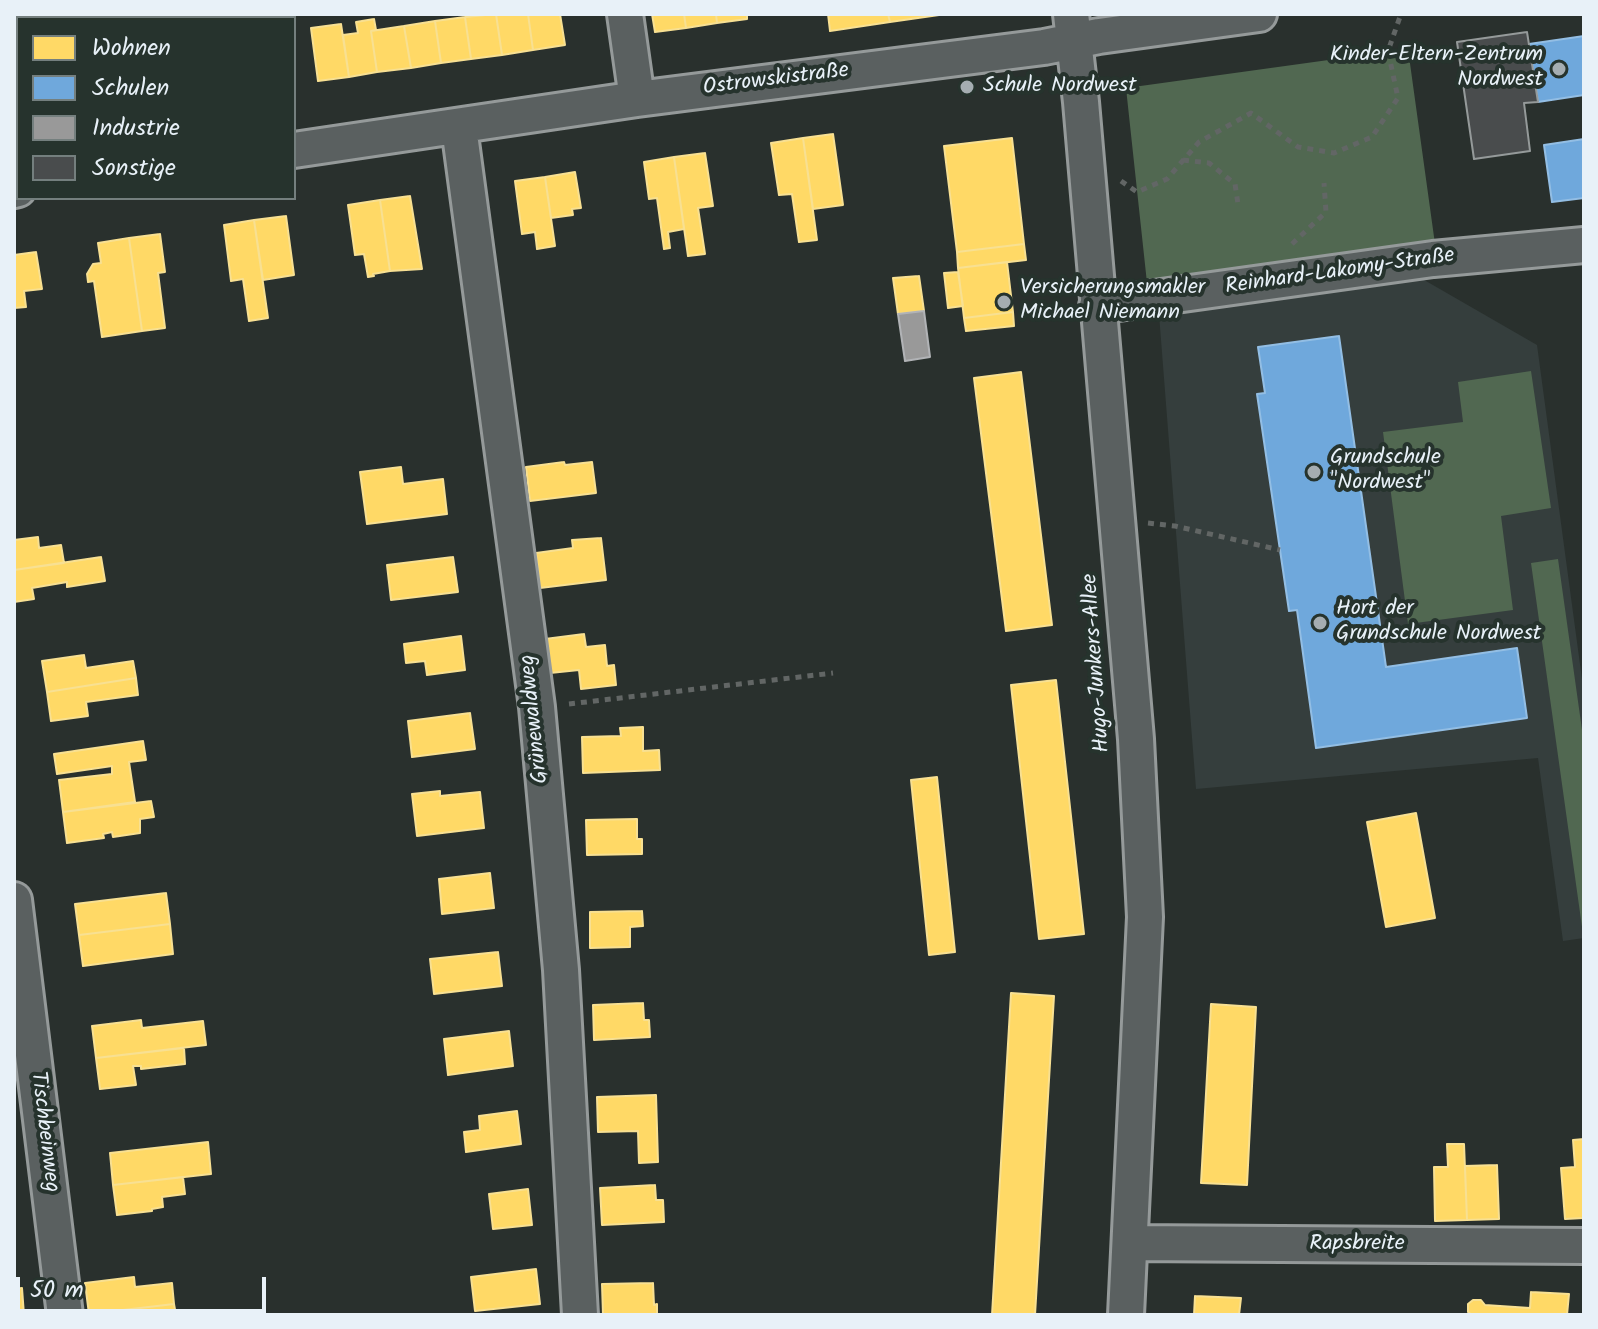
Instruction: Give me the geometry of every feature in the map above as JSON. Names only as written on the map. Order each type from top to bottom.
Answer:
[{"type":"street","points":[[625,14],[637,99]]},
{"type":"street","name":"Ostrowskistraße","points":[[296,150],[459,127],[1073,28],[1127,32],[1259,14]]},
{"type":"street","name":"Hugo-Junkers-Allee","points":[[1073,28],[1136,739],[1145,917],[1126,1315]]},
{"type":"street","name":"Grünewaldweg","points":[[459,127],[537,707],[561,970],[580,1315]]},
{"type":"street","name":"Reinhard-Lakomy-Straße","points":[[1097,306],[1433,259],[1584,245]]},
{"type":"street","name":"Tischbeinweg","points":[[14,900],[65,1315]]},
{"type":"street","name":"Rapsbreite","points":[[1130,1243],[1584,1246]]},
{"type":"path","points":[[1114,176],[1137,192],[1167,179],[1199,142],[1251,113],[1298,147],[1334,153],[1372,137],[1398,98],[1388,51],[1401,14]]},
{"type":"path","points":[[1182,160],[1209,163],[1235,184],[1238,204]]},
{"type":"path","points":[[1269,282],[1267,266],[1326,212],[1324,183]]},
{"type":"path","points":[[1143,522],[1175,526],[1280,550]]},
{"type":"path","points":[[537,707],[833,673]]},
{"type":"shaded area","points":[[1419,277],[1537,345],[1584,694],[1584,938],[1563,941],[1538,758],[1196,789],[1159,314]]},
{"type":"green space","points":[[1408,49],[1435,244],[1147,283],[1126,88]]},
{"type":"green space","points":[[1531,371],[1551,508],[1501,516],[1513,610],[1408,624],[1383,432],[1463,422],[1458,382]]},
{"type":"green space","points":[[1558,559],[1584,744],[1583,934],[1531,563]]},
{"type":"building: Wohnen","points":[[496,14],[502,55],[471,59],[465,17]]},
{"type":"building: Wohnen","points":[[496,14],[528,14],[533,50],[502,55]]},
{"type":"building: Wohnen","points":[[528,14],[560,14],[565,45],[533,50]]},
{"type":"building: Wohnen","points":[[652,14],[684,14],[686,28],[655,32]]},
{"type":"building: Wohnen","points":[[684,14],[716,14],[717,23],[686,28]]},
{"type":"building: Wohnen","points":[[716,14],[747,14],[747,19],[717,23]]},
{"type":"building: Wohnen","points":[[828,14],[888,14],[890,22],[830,31]]},
{"type":"building: Wohnen","points":[[888,14],[946,14],[890,22]]},
{"type":"building: Wohnen","points":[[465,17],[471,59],[441,63],[435,21]]},
{"type":"building: Wohnen","points":[[374,19],[376,30],[371,31],[377,72],[349,77],[343,35],[358,33],[356,22]]},
{"type":"building: Wohnen","points":[[435,21],[441,63],[411,68],[404,26]]},
{"type":"building: Wohnen","points":[[341,24],[349,77],[318,81],[311,28]]},
{"type":"building: Wohnen","points":[[404,26],[411,68],[377,72],[371,31]]},
{"type":"building: Wohnen","points":[[14,83],[16,83],[16,126]]},
{"type":"building: Wohnen","points":[[833,134],[843,205],[813,209],[803,138]]},
{"type":"building: Wohnen","points":[[803,138],[817,240],[799,242],[792,194],[779,195],[771,143]]},
{"type":"building: Wohnen","points":[[1012,138],[1024,244],[957,252],[944,146]]},
{"type":"building: Wohnen","points":[[705,153],[713,206],[698,208],[705,254],[688,256],[674,157]]},
{"type":"building: Wohnen","points":[[674,157],[684,229],[668,232],[670,248],[664,249],[657,198],[649,199],[644,162]]},
{"type":"building: Wohnen","points":[[575,172],[581,208],[572,209],[573,215],[551,218],[545,177]]},
{"type":"building: Wohnen","points":[[545,177],[555,246],[537,249],[535,232],[522,234],[515,181]]},
{"type":"building: Wohnen","points":[[410,196],[422,269],[390,271],[380,200]]},
{"type":"building: Wohnen","points":[[380,200],[390,271],[368,277],[364,254],[355,255],[348,205]]},
{"type":"building: Wohnen","points":[[286,216],[294,275],[263,280],[254,220]]},
{"type":"building: Wohnen","points":[[254,220],[268,318],[249,321],[243,279],[231,281],[224,225]]},
{"type":"building: Wohnen","points":[[160,234],[165,272],[158,273],[165,328],[142,331],[129,238]]},
{"type":"building: Wohnen","points":[[129,238],[142,331],[102,337],[94,281],[88,282],[87,274],[93,264],[101,263],[98,243]]},
{"type":"building: Wohnen","points":[[1024,244],[1026,260],[958,268],[957,252]]},
{"type":"building: Wohnen","points":[[36,252],[42,289],[24,291],[26,307],[14,308],[14,255]]},
{"type":"building: Wohnen","points":[[1007,262],[1013,312],[964,318],[958,268]]},
{"type":"building: Wohnen","points":[[958,272],[963,306],[948,308],[944,273]]},
{"type":"building: Wohnen","points":[[919,276],[924,311],[898,314],[893,278]]},
{"type":"building: Wohnen","points":[[1013,312],[1014,326],[966,331],[964,318]]},
{"type":"building: Wohnen","points":[[1021,372],[1052,625],[1006,631],[974,378]]},
{"type":"building: Wohnen","points":[[564,462],[565,465],[592,462],[596,493],[530,501],[526,467]]},
{"type":"building: Wohnen","points":[[401,467],[403,484],[443,479],[447,514],[367,524],[360,472]]},
{"type":"building: Wohnen","points":[[38,537],[39,548],[61,545],[64,563],[14,570],[14,540]]},
{"type":"building: Wohnen","points":[[601,538],[606,580],[540,588],[536,553],[573,548],[572,540]]},
{"type":"building: Wohnen","points":[[101,557],[105,581],[67,587],[67,582],[32,588],[34,599],[14,602],[14,570]]},
{"type":"building: Wohnen","points":[[453,557],[458,592],[391,600],[387,565]]},
{"type":"building: Wohnen","points":[[584,634],[586,647],[605,645],[607,666],[614,665],[616,685],[581,689],[579,670],[550,673],[545,639]]},
{"type":"building: Wohnen","points":[[461,636],[465,670],[427,675],[425,661],[406,663],[404,644]]},
{"type":"building: Wohnen","points":[[84,655],[86,668],[133,661],[136,678],[47,692],[42,661]]},
{"type":"building: Wohnen","points":[[136,678],[138,695],[86,702],[88,716],[51,721],[47,692]]},
{"type":"building: Wohnen","points":[[1056,680],[1084,934],[1039,939],[1011,685]]},
{"type":"building: Wohnen","points":[[470,713],[475,749],[412,757],[408,721]]},
{"type":"building: Wohnen","points":[[643,727],[643,751],[659,750],[660,770],[583,773],[582,737],[621,736],[620,728]]},
{"type":"building: Wohnen","points":[[143,741],[146,760],[129,762],[135,802],[63,812],[59,780],[112,774],[112,766],[57,774],[54,754]]},
{"type":"building: Wohnen","points":[[937,777],[955,952],[929,955],[911,780]]},
{"type":"building: Wohnen","points":[[440,791],[440,796],[480,792],[484,828],[417,836],[412,794]]},
{"type":"building: Wohnen","points":[[151,801],[154,817],[140,819],[140,833],[113,837],[112,832],[103,834],[104,838],[67,843],[63,812]]},
{"type":"building: Wohnen","points":[[1416,813],[1435,918],[1386,927],[1367,822]]},
{"type":"building: Wohnen","points":[[637,819],[637,839],[642,839],[642,854],[587,855],[586,820]]},
{"type":"building: Wohnen","points":[[490,873],[494,908],[442,914],[439,879]]},
{"type":"building: Wohnen","points":[[166,893],[170,924],[79,935],[75,904]]},
{"type":"building: Wohnen","points":[[642,911],[643,926],[630,927],[630,947],[590,948],[590,912]]},
{"type":"building: Wohnen","points":[[170,924],[173,954],[83,966],[79,935]]},
{"type":"building: Wohnen","points":[[498,952],[502,986],[434,994],[430,959]]},
{"type":"building: Wohnen","points":[[1011,993],[1054,996],[1035,1315],[992,1315]]},
{"type":"building: Wohnen","points":[[643,1003],[644,1020],[649,1020],[650,1037],[594,1040],[593,1005]]},
{"type":"building: Wohnen","points":[[1211,1004],[1256,1007],[1247,1185],[1201,1183]]},
{"type":"building: Wohnen","points":[[141,1020],[142,1028],[203,1021],[206,1045],[96,1058],[92,1026]]},
{"type":"building: Wohnen","points":[[509,1031],[513,1066],[448,1075],[444,1039]]},
{"type":"building: Wohnen","points":[[184,1048],[185,1064],[141,1069],[141,1066],[133,1066],[136,1085],[100,1089],[96,1058]]},
{"type":"building: Wohnen","points":[[656,1095],[658,1162],[639,1163],[638,1131],[598,1132],[597,1097]]},
{"type":"building: Wohnen","points":[[517,1111],[521,1144],[466,1152],[464,1132],[480,1130],[479,1116]]},
{"type":"building: Wohnen","points":[[1584,1139],[1584,1218],[1565,1219],[1561,1168],[1575,1167],[1573,1140]]},
{"type":"building: Wohnen","points":[[208,1142],[211,1174],[113,1185],[110,1153]]},
{"type":"building: Wohnen","points":[[1447,1144],[1464,1144],[1467,1220],[1435,1221],[1434,1167],[1448,1167]]},
{"type":"building: Wohnen","points":[[1497,1165],[1499,1219],[1467,1220],[1465,1166]]},
{"type":"building: Wohnen","points":[[183,1177],[185,1194],[162,1197],[163,1207],[117,1215],[113,1185]]},
{"type":"building: Wohnen","points":[[655,1185],[656,1200],[663,1200],[664,1222],[602,1225],[600,1188]]},
{"type":"building: Wohnen","points":[[528,1189],[532,1225],[493,1229],[489,1194]]},
{"type":"building: Wohnen","points":[[536,1269],[540,1304],[475,1311],[471,1277]]},
{"type":"building: Wohnen","points":[[134,1277],[135,1287],[172,1283],[174,1304],[89,1314],[85,1283]]},
{"type":"building: Wohnen","points":[[653,1283],[657,1315],[603,1315],[602,1284]]},
{"type":"building: Wohnen","points":[[22,1288],[24,1315],[14,1315],[14,1289]]},
{"type":"building: Wohnen","points":[[1531,1292],[1569,1294],[1567,1315],[1472,1315],[1468,1312],[1468,1304],[1473,1300],[1481,1300],[1485,1305],[1530,1308]]},
{"type":"building: Wohnen","points":[[1195,1296],[1241,1298],[1239,1315],[1194,1315]]},
{"type":"building: Wohnen","points":[[174,1304],[176,1315],[89,1315],[89,1314]]},
{"type":"building: Schulen","name":"Kinder-Eltern-Zentrum Nordwest","points":[[1584,36],[1584,95],[1538,102],[1529,44]]},
{"type":"building: Schulen","name":"Kinder-Eltern-Zentrum Nordwest","points":[[1584,139],[1584,198],[1552,202],[1544,145]]},
{"type":"building: Schulen","name":"Grundschule \"Nordwest\"","points":[[1339,336],[1386,667],[1517,648],[1527,718],[1316,748],[1297,610],[1289,611],[1257,394],[1265,393],[1258,347]]},
{"type":"building: Industrie","points":[[924,311],[930,357],[905,361],[898,314]]},
{"type":"building: Sonstige","points":[[1527,32],[1538,102],[1524,103],[1530,151],[1474,159],[1457,42]]},
{"type":"place","name":"Kinder-Eltern-Zentrum Nordwest","points":[[1559,69]]},
{"type":"place","name":"Schule Nordwest","points":[[967,87]]},
{"type":"place","name":"Versicherungsmakler Michael Niemann","points":[[1004,302]]},
{"type":"place","name":"Grundschule \"Nordwest\"","points":[[1314,472]]},
{"type":"place","name":"Hort der Grundschule Nordwest","points":[[1320,623]]}]
